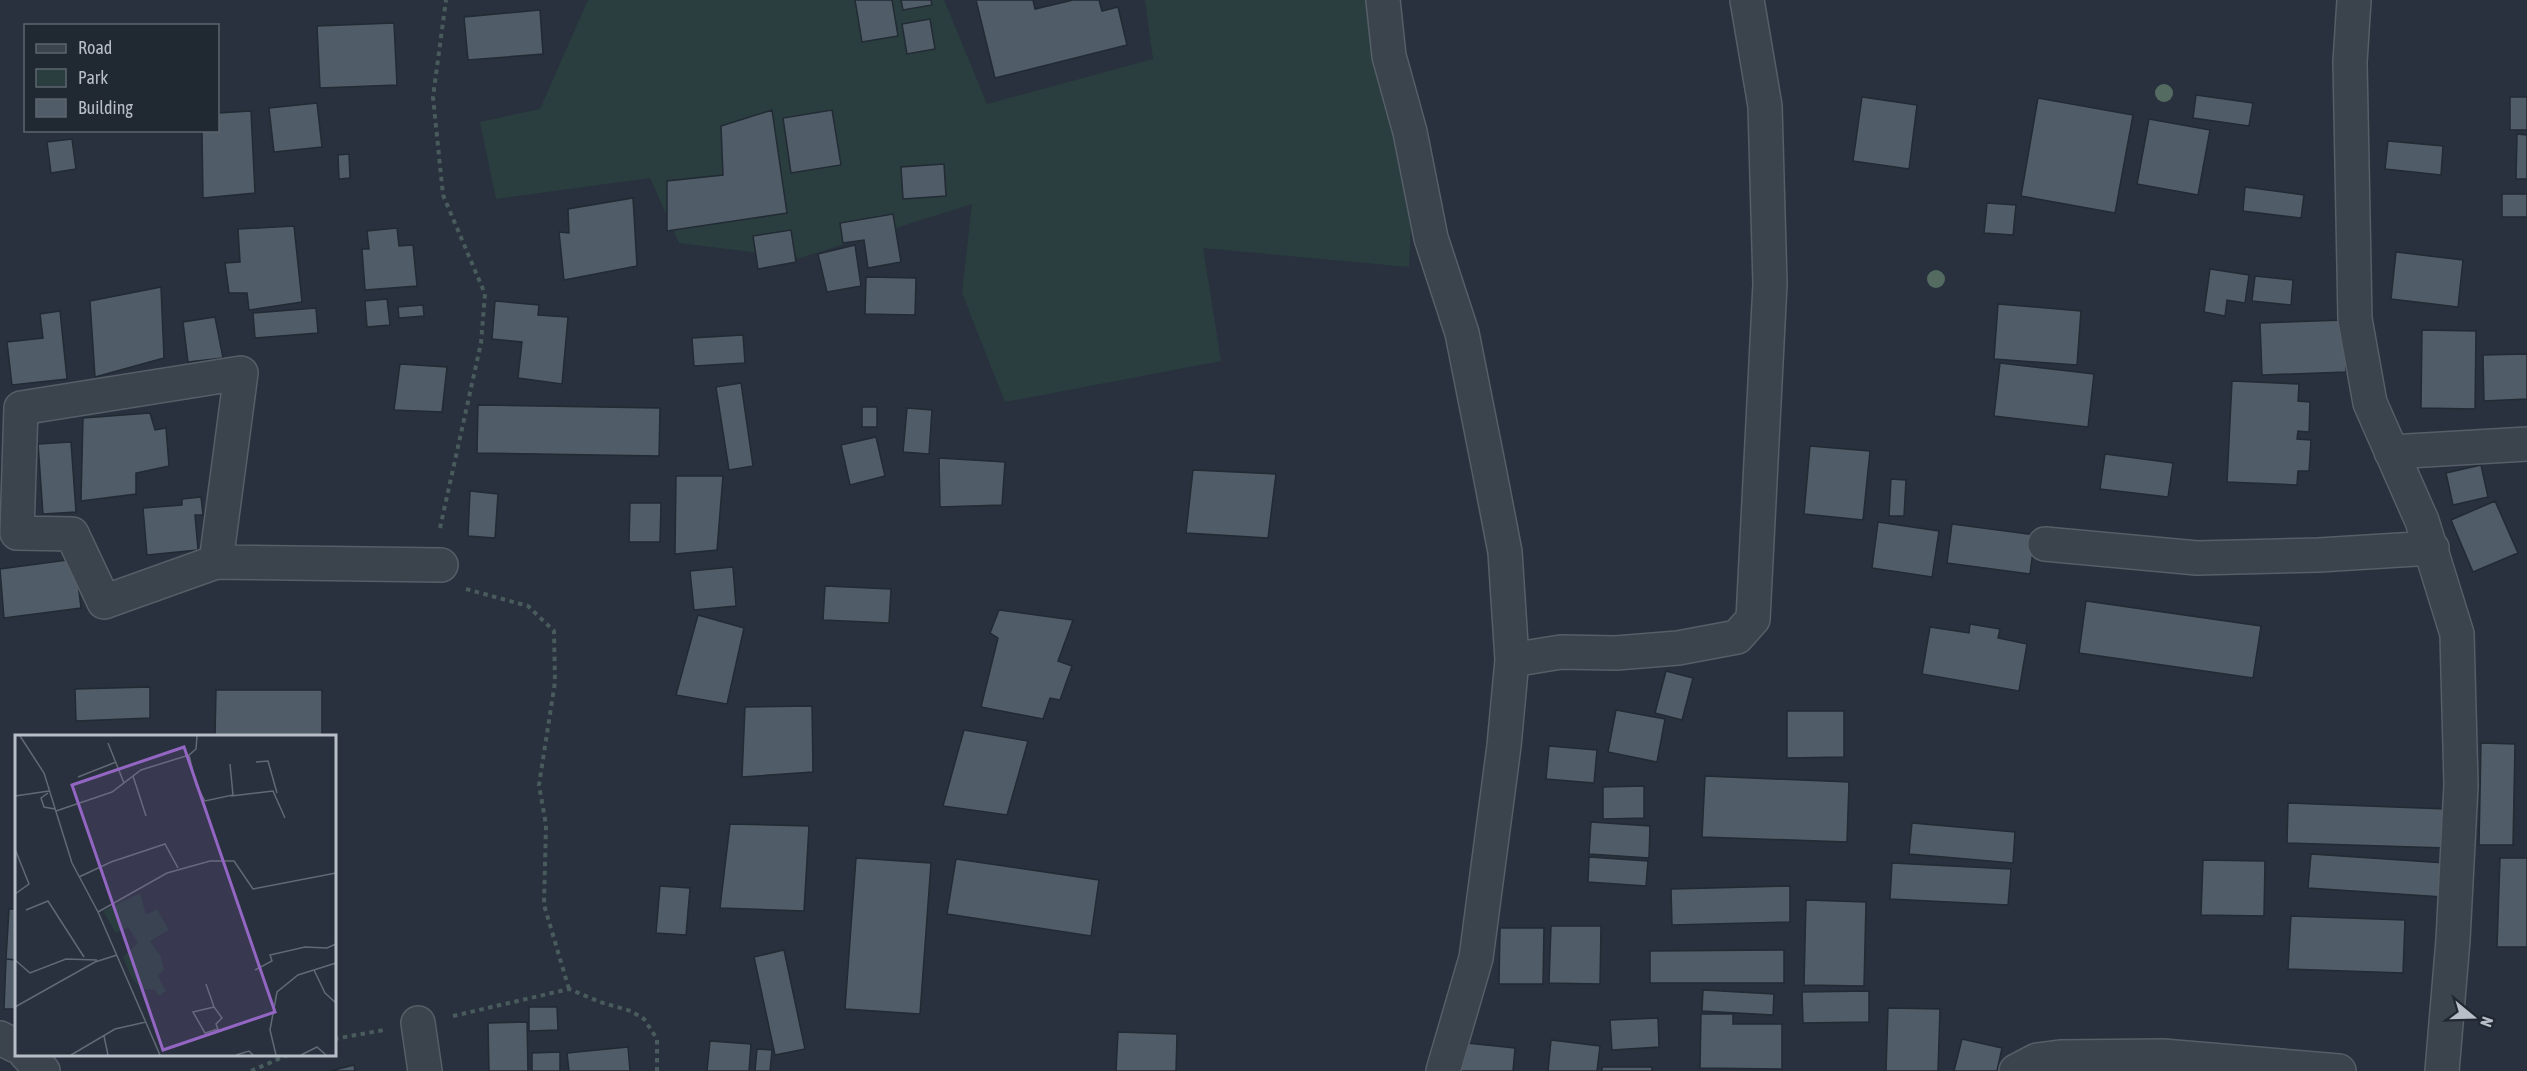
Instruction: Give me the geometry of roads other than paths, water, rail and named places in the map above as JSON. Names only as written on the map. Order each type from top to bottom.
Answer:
[{"type":"street","points":[[1383,0],[1389,57],[1410,132],[1431,238],[1462,333],[1488,462],[1505,552],[1512,660],[1504,746],[1476,958],[1443,1071]]},
{"type":"street","points":[[1512,660],[1561,652],[1616,653],[1678,648],[1737,637],[1753,619],[1770,284],[1765,106],[1747,0]]},
{"type":"street","points":[[2354,0],[2350,62],[2355,319],[2370,403],[2422,521],[2457,634],[2461,785],[2453,940],[2442,1071]]},
{"type":"street","points":[[216,562],[241,373],[21,408],[17,533],[72,534],[104,602],[216,562],[441,565]]},
{"type":"street","points":[[2391,452],[2527,444]]},
{"type":"street","points":[[2045,544],[2198,558],[2319,555],[2432,548]]},
{"type":"street","points":[[418,1023],[425,1071]]},
{"type":"street","points":[[0,1038],[15,1046]]},
{"type":"street","points":[[28,1056],[43,1071]]},
{"type":"street","points":[[2016,1071],[2037,1060],[2060,1057],[2163,1056],[2339,1071]]}]
